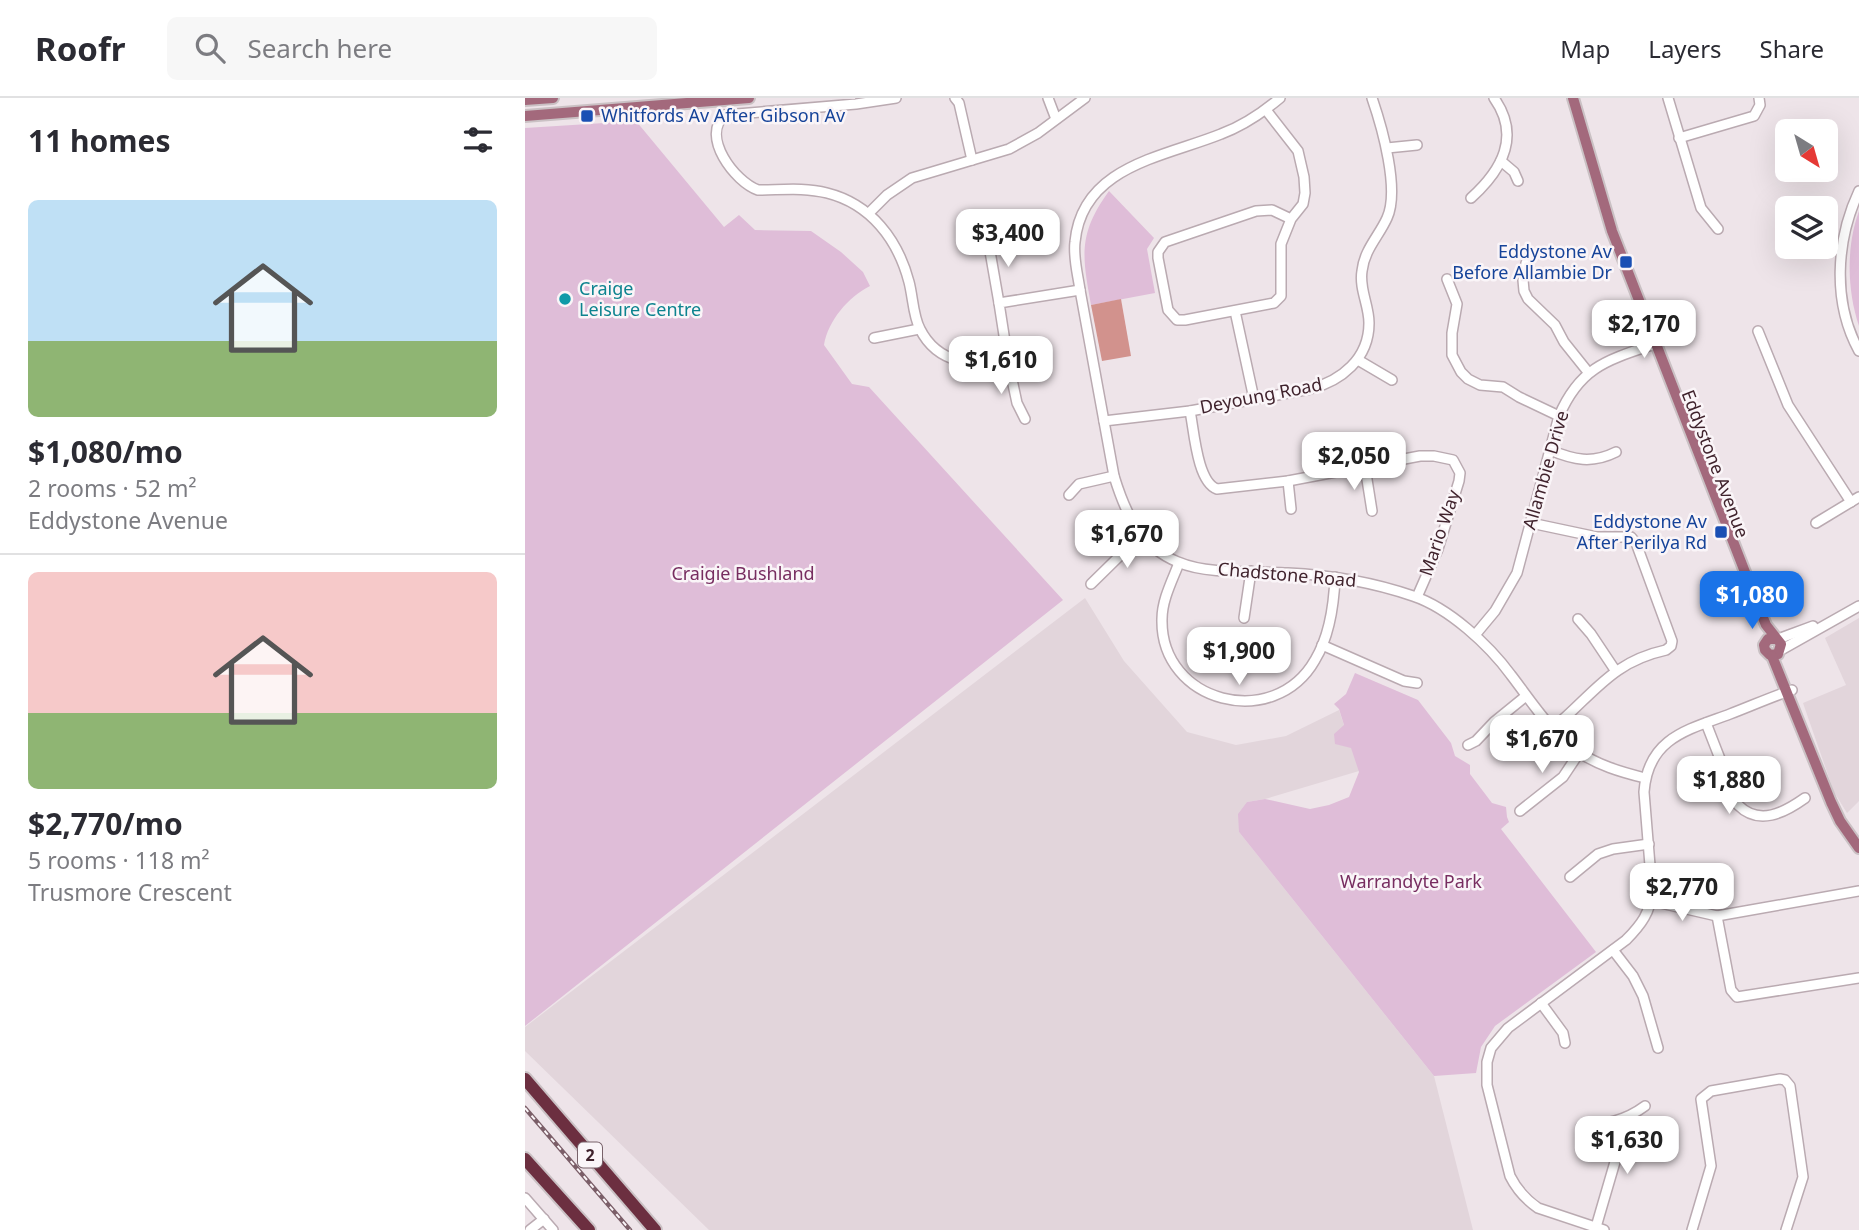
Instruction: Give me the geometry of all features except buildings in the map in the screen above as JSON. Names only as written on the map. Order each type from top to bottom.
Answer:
[{"type":"highway","name":"2","points":[[525,1079],[655,1230]]},
{"type":"highway","points":[[525,1159],[589,1230]]},
{"type":"main road","points":[[525,100],[553,98]]},
{"type":"main road","points":[[525,116],[749,98]]},
{"type":"main road","name":"Eddystone Avenue","points":[[1568,98],[1594,197],[1775,646],[1831,802],[1840,821],[1859,848]]},
{"type":"main road","name":"Eddystone Avenue","points":[[1573,98],[1612,231],[1653,345]]},
{"type":"main road","name":"Eddystone Avenue","points":[[1789,691],[1839,807],[1859,839]]},
{"type":"street","points":[[896,98],[725,115],[717,124],[718,145],[727,162],[746,184],[758,190],[805,189],[828,193],[869,213],[888,235],[902,260],[919,328],[940,352],[954,359],[982,365],[1008,361]]},
{"type":"street","points":[[955,98],[959,103],[972,160]]},
{"type":"street","points":[[1048,98],[1056,120]]},
{"type":"street","points":[[869,213],[887,195],[912,178],[1017,145],[1085,98]]},
{"type":"street","name":"Chadstone Road","points":[[1280,98],[1266,110],[1221,134],[1126,168],[1096,192],[1078,226],[1075,260],[1114,476],[1123,506],[1140,535],[1179,563],[1207,569],[1335,577],[1375,583],[1417,597],[1475,635],[1493,653],[1553,729],[1579,753],[1613,769],[1645,778]]},
{"type":"street","points":[[1372,98],[1387,148],[1391,201],[1389,214],[1365,257],[1361,271],[1369,323],[1366,341],[1358,360],[1392,380]]},
{"type":"street","points":[[1471,198],[1501,162],[1507,140],[1507,129],[1494,98]]},
{"type":"street","points":[[1668,98],[1701,208],[1718,229]]},
{"type":"street","points":[[1679,138],[1754,116],[1761,105],[1759,98]]},
{"type":"street","points":[[1266,110],[1298,151],[1302,160],[1305,193],[1303,204],[1291,219],[1281,244],[1281,296],[1274,303],[1235,311],[1185,320],[1173,317],[1168,310],[1158,258],[1161,247],[1171,240],[1256,211],[1272,210],[1291,219]]},
{"type":"street","points":[[1387,148],[1417,145]]},
{"type":"street","points":[[1501,162],[1514,172],[1518,181]]},
{"type":"street","points":[[1859,191],[1844,233],[1840,263],[1846,318],[1859,351]]},
{"type":"street","points":[[1859,205],[1850,232],[1845,268],[1849,307],[1859,338]]},
{"type":"street","points":[[988,240],[1008,361],[1017,403],[1025,419]]},
{"type":"street","points":[[1526,263],[1523,280],[1528,299],[1555,325],[1564,342],[1588,372]]},
{"type":"street","points":[[1447,279],[1457,304],[1452,333],[1452,355],[1461,372],[1468,379],[1480,384],[1503,387],[1559,416]]},
{"type":"street","points":[[999,303],[1080,290]]},
{"type":"street","points":[[1235,311],[1254,398]]},
{"type":"street","points":[[874,338],[919,328]]},
{"type":"street","points":[[1758,331],[1788,405],[1855,500],[1816,523]]},
{"type":"street","name":"Allambie Drive","points":[[1475,635],[1495,611],[1511,585],[1531,523],[1559,416],[1576,384],[1588,372],[1609,361],[1653,345]]},
{"type":"street","name":"Deyoung Road","points":[[1104,421],[1190,411],[1328,384],[1358,360]]},
{"type":"street","name":"Mario Way","points":[[1190,411],[1203,477],[1211,487],[1288,481],[1434,456],[1446,457],[1457,465],[1460,473],[1450,513],[1438,550],[1417,597]]},
{"type":"street","points":[[1550,450],[1578,460],[1592,460],[1615,452]]},
{"type":"street","points":[[1365,467],[1372,511]]},
{"type":"street","points":[[1069,495],[1079,484],[1114,476]]},
{"type":"street","points":[[1288,481],[1291,509]]},
{"type":"street","points":[[1531,523],[1597,537],[1631,537],[1636,543],[1672,641],[1671,646],[1615,670],[1553,729]]},
{"type":"street","points":[[1091,584],[1140,535]]},
{"type":"street","points":[[1179,563],[1165,598],[1162,619],[1164,637],[1170,653],[1180,671],[1197,687],[1213,696],[1235,702],[1253,702],[1275,696],[1292,686],[1315,661],[1322,645],[1334,596],[1335,577]]},
{"type":"street","points":[[1244,618],[1251,572]]},
{"type":"street","points":[[1775,646],[1815,626],[1825,625],[1859,606]]},
{"type":"street","points":[[1578,619],[1615,670]]},
{"type":"street","points":[[1322,645],[1404,681],[1417,683]]},
{"type":"street","points":[[1612,1123],[1617,1155],[1600,1228],[1538,1208],[1522,1195],[1510,1176],[1487,1086],[1487,1062],[1491,1048],[1508,1028],[1613,950],[1640,926],[1652,901],[1645,778],[1654,757],[1662,747],[1685,730],[1789,691]]},
{"type":"street","points":[[1468,745],[1476,741],[1526,696]]},
{"type":"street","points":[[1706,723],[1738,805],[1747,814],[1755,817],[1766,816],[1792,808],[1805,798]]},
{"type":"street","points":[[1520,811],[1563,777],[1579,753]]},
{"type":"street","points":[[1570,877],[1598,854],[1649,844]]},
{"type":"street","points":[[1652,901],[1717,916],[1859,891]]},
{"type":"street","points":[[1717,916],[1731,990],[1737,997],[1859,978]]},
{"type":"street","points":[[1613,950],[1633,976],[1643,996],[1658,1048]]},
{"type":"street","points":[[1541,1003],[1563,1033],[1565,1043]]},
{"type":"street","points":[[1692,1230],[1711,1166],[1701,1099],[1711,1091],[1780,1079],[1790,1086],[1803,1167],[1801,1186],[1786,1230]]},
{"type":"street","points":[[1581,1126],[1612,1123],[1635,1114],[1645,1106]]},
{"type":"street","points":[[525,1198],[553,1230]]},
{"type":"street","points":[[530,1230],[544,1219]]},
{"type":"shaded area","points":[[1121,299],[1131,356],[1102,361],[1091,305]]},
{"type":"shaded area","points":[[1085,598],[1124,661],[1187,732],[1236,745],[1286,736],[1339,710],[1359,771],[1247,802],[1239,832],[1434,1076],[1473,1230],[709,1230],[525,1051],[525,1027]]},
{"type":"shaded area","points":[[1859,618],[1859,801],[1847,813],[1834,792],[1803,703],[1846,685],[1825,638]]},
{"type":"green space","name":"Craigie Bushland","points":[[636,121],[724,227],[739,215],[755,230],[811,231],[863,272],[870,286],[854,296],[840,311],[830,327],[824,345],[852,384],[869,387],[1063,600],[525,1026],[525,128]]},
{"type":"green space","points":[[1109,191],[1154,238],[1147,249],[1155,293],[1091,305],[1085,245],[1092,220]]},
{"type":"green space","points":[[1859,211],[1859,326],[1850,283],[1850,254]]},
{"type":"green space","name":"Warrandyte Park","points":[[1355,673],[1418,700],[1451,743],[1455,756],[1470,765],[1470,774],[1492,803],[1506,807],[1509,822],[1501,829],[1596,952],[1495,1026],[1481,1047],[1476,1073],[1434,1076],[1239,832],[1238,814],[1247,802],[1265,799],[1310,809],[1349,797],[1359,772],[1351,748],[1335,744],[1334,734],[1344,725],[1339,709],[1334,704],[1346,694]]},
{"type":"railway","points":[[525,1108],[630,1230]]},
{"type":"place","name":"Whitfords Av After Gibson Av","points":[[587,116]]},
{"type":"place","name":"Eddystone Av Before Allambie Dr","points":[[1626,262]]},
{"type":"place","name":"Craige Leisure Centre","points":[[565,299]]},
{"type":"place","name":"Eddystone Av After Perilya Rd","points":[[1721,532]]}]
